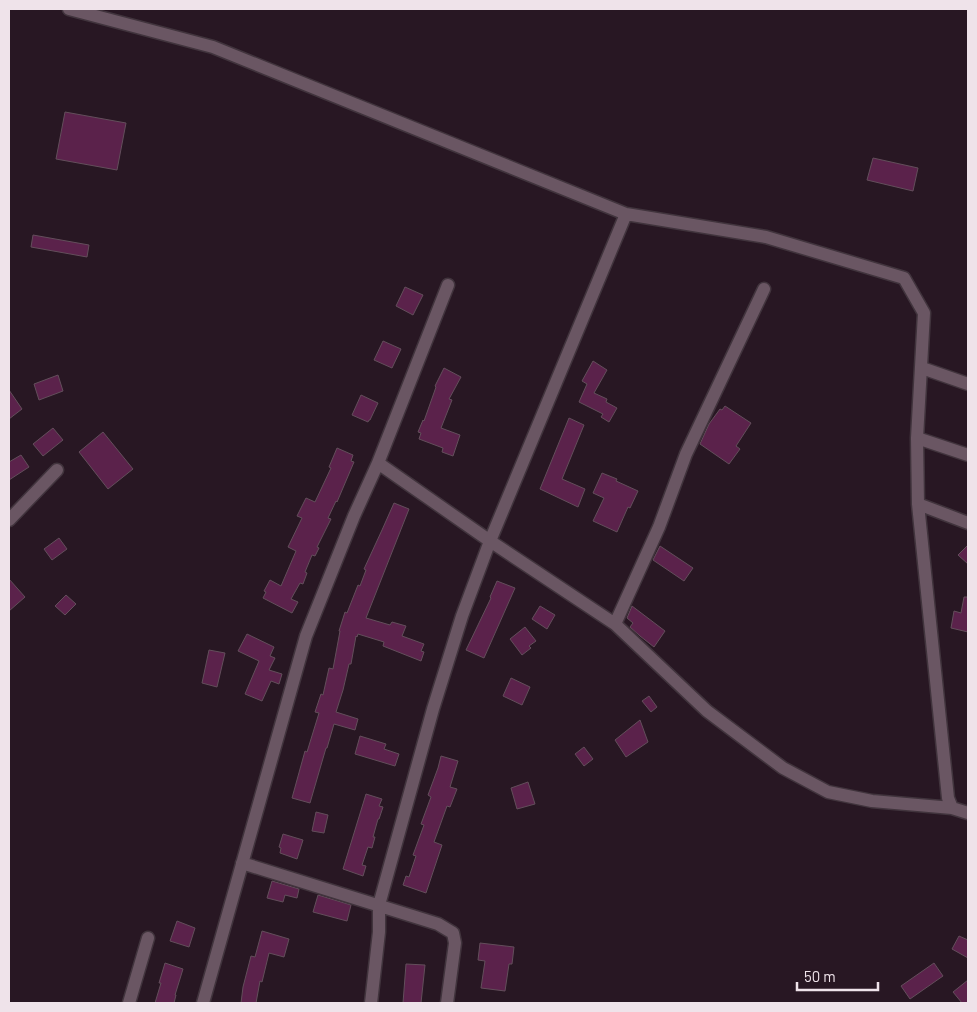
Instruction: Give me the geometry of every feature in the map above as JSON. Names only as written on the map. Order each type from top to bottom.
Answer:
[{"type":"street","points":[[69,9],[213,47],[626,214],[766,237],[904,278],[924,313],[917,438],[918,504],[948,798],[952,808]]},
{"type":"street","points":[[371,1003],[379,932],[379,906],[433,709],[462,616],[490,541],[626,214]]},
{"type":"street","points":[[203,1003],[306,636],[354,516],[378,463],[448,285]]},
{"type":"street","points":[[615,624],[659,527],[686,454],[764,289]]},
{"type":"street","points":[[922,368],[968,384]]},
{"type":"street","points":[[917,438],[968,455]]},
{"type":"street","points":[[378,463],[490,541],[615,624],[706,712],[783,768],[828,792],[872,801],[952,808],[968,813]]},
{"type":"street","points":[[9,520],[57,470]]},
{"type":"street","points":[[918,504],[968,523]]},
{"type":"street","points":[[242,863],[438,924],[452,933],[455,943],[447,1003]]},
{"type":"street","points":[[128,1003],[148,938]]},
{"type":"building","points":[[65,112],[126,123],[117,170],[56,159]]},
{"type":"building","points":[[873,158],[918,168],[913,191],[867,180]]},
{"type":"building","points":[[33,235],[89,245],[87,257],[31,247]]},
{"type":"building","points":[[405,287],[423,295],[413,315],[396,306]]},
{"type":"building","points":[[383,341],[401,349],[392,368],[374,360]]},
{"type":"building","points":[[593,361],[607,370],[594,393],[607,399],[606,402],[617,408],[609,422],[601,417],[603,414],[579,402],[587,384],[582,381]]},
{"type":"building","points":[[444,368],[461,377],[449,399],[452,400],[441,428],[460,435],[453,456],[442,452],[443,448],[419,439],[421,433],[418,432],[424,421],[435,386]]},
{"type":"building","points":[[58,375],[63,391],[39,400],[34,384]]},
{"type":"building","points":[[9,390],[22,409],[9,419]]},
{"type":"building","points":[[361,395],[378,403],[368,422],[352,415]]},
{"type":"building","points":[[725,406],[751,423],[736,446],[740,449],[729,464],[700,444],[709,424],[720,409],[722,410]]},
{"type":"building","points":[[569,418],[584,425],[562,479],[585,489],[578,507],[540,489]]},
{"type":"building","points":[[53,428],[63,440],[43,456],[33,444]]},
{"type":"building","points":[[103,432],[133,469],[108,489],[79,452]]},
{"type":"building","points":[[337,448],[353,455],[351,461],[354,462],[328,518],[331,519],[317,547],[319,548],[315,556],[312,555],[305,572],[307,573],[303,584],[300,583],[291,599],[298,602],[292,613],[263,598],[266,592],[264,591],[270,580],[281,586],[296,551],[288,547],[302,518],[297,516],[306,498],[315,502],[331,468],[329,467]]},
{"type":"building","points":[[21,455],[29,467],[9,480],[9,462]]},
{"type":"building","points":[[602,473],[638,491],[630,508],[628,507],[617,532],[593,521],[604,498],[593,493]]},
{"type":"building","points":[[394,503],[409,509],[366,618],[390,625],[392,622],[406,626],[402,636],[424,644],[421,651],[424,652],[421,661],[383,646],[384,642],[358,634],[356,636],[351,664],[349,664],[336,712],[358,719],[355,730],[334,724],[310,803],[292,798],[305,751],[307,752],[319,713],[315,712],[321,694],[323,695],[329,668],[333,669],[339,631],[345,612],[347,613],[358,585],[360,586],[366,570],[364,569]]},
{"type":"building","points":[[59,538],[67,549],[52,560],[44,549]]},
{"type":"building","points":[[968,545],[968,564],[958,555]]},
{"type":"building","points":[[660,546],[693,568],[684,581],[653,560]]},
{"type":"building","points":[[9,579],[25,597],[9,611]]},
{"type":"building","points":[[497,581],[515,588],[484,658],[466,650]]},
{"type":"building","points":[[66,595],[76,604],[65,615],[55,606]]},
{"type":"building","points":[[964,597],[968,597],[968,632],[951,628],[954,611],[961,613]]},
{"type":"building","points":[[540,606],[555,615],[547,629],[532,619]]},
{"type":"building","points":[[632,606],[665,631],[654,647],[630,627],[633,623],[627,618]]},
{"type":"building","points":[[525,627],[536,641],[522,655],[510,639]]},
{"type":"building","points":[[247,634],[274,647],[270,656],[275,658],[269,670],[282,674],[279,684],[271,681],[262,701],[245,694],[259,661],[238,651]]},
{"type":"building","points":[[209,650],[225,653],[217,687],[202,683]]},
{"type":"building","points":[[511,678],[530,687],[522,705],[503,696]]},
{"type":"building","points":[[649,696],[657,707],[651,712],[642,701]]},
{"type":"building","points":[[640,720],[648,742],[626,757],[615,740]]},
{"type":"building","points":[[360,736],[386,744],[384,749],[399,754],[395,766],[355,754]]},
{"type":"building","points":[[584,747],[593,759],[584,766],[575,754]]},
{"type":"building","points":[[441,756],[458,761],[450,787],[457,789],[450,807],[447,806],[434,842],[442,845],[426,893],[403,885],[406,876],[409,877],[416,856],[413,855],[424,825],[421,824],[431,797],[428,795]]},
{"type":"building","points":[[528,782],[535,804],[517,809],[511,788]]},
{"type":"building","points":[[366,794],[382,799],[379,806],[383,807],[373,837],[375,837],[372,848],[368,847],[362,865],[366,866],[363,876],[343,869]]},
{"type":"building","points":[[316,812],[328,815],[324,833],[312,831]]},
{"type":"building","points":[[283,834],[303,840],[297,859],[280,853],[281,848],[279,847]]},
{"type":"building","points":[[272,881],[299,889],[297,898],[285,895],[283,902],[267,898]]},
{"type":"building","points":[[318,895],[351,905],[347,921],[313,912]]},
{"type":"building","points":[[177,921],[195,928],[189,947],[170,941]]},
{"type":"building","points":[[262,931],[289,939],[284,957],[269,953],[262,982],[260,981],[256,1003],[241,1003],[251,956],[255,957]]},
{"type":"building","points":[[959,936],[968,940],[968,958],[952,949]]},
{"type":"building","points":[[480,943],[514,947],[505,991],[481,988],[485,961],[478,960]]},
{"type":"building","points":[[165,963],[183,969],[174,1003],[155,1003],[161,983],[159,983]]},
{"type":"building","points":[[934,963],[943,976],[910,999],[901,986]]},
{"type":"building","points":[[406,964],[425,965],[421,1003],[403,1003]]},
{"type":"building","points":[[968,980],[968,1003],[962,1003],[953,992]]}]
